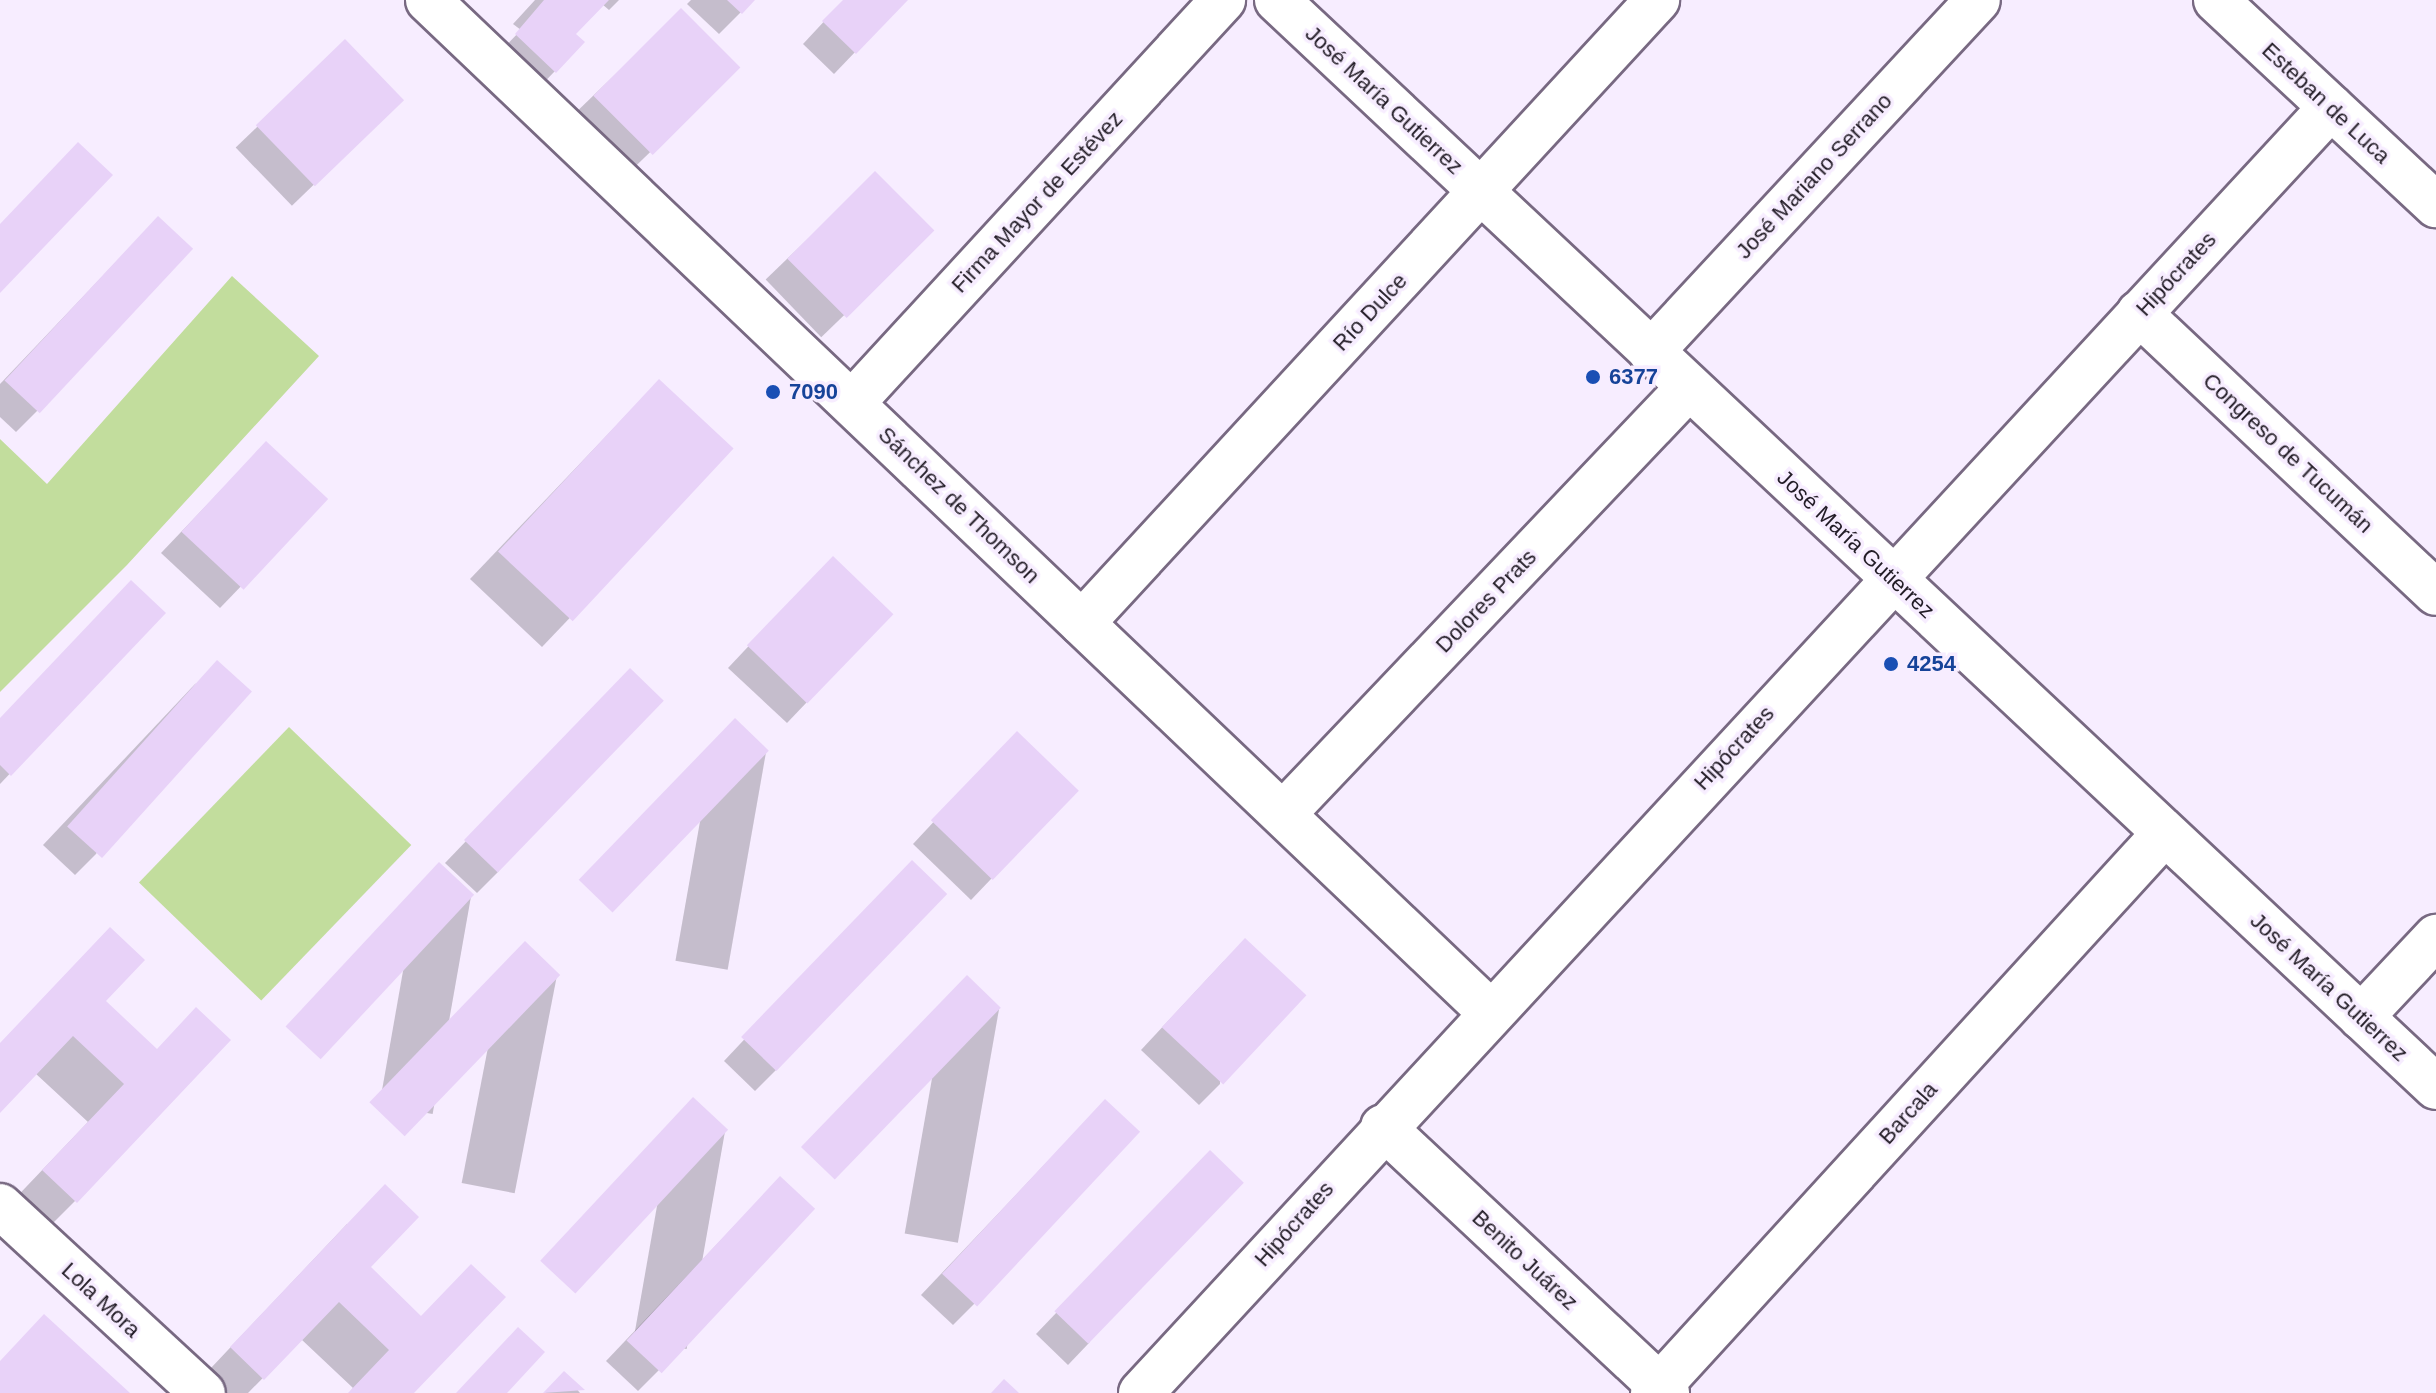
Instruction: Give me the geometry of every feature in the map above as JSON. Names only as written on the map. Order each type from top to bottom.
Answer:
[{"type":"street","name":"Firma Mayor de Estévez","points":[[852,403],[1223,0]]},
{"type":"street","name":"José María Gutierrez","points":[[1277,0],[2436,1087]]},
{"type":"street","name":"Río Dulce","points":[[1082,623],[1657,0]]},
{"type":"street","name":"José Mariano Serrano","points":[[1651,352],[1978,0]]},
{"type":"street","name":"Esteban de Luca","points":[[2216,0],[2436,205]]},
{"type":"street","name":"Sánchez de Thomson","points":[[449,7],[852,403],[1489,1011]]},
{"type":"street","name":"Hipócrates","points":[[1141,1393],[1489,1011],[2331,107]]},
{"type":"street","name":"Congreso de Tucumán","points":[[2139,313],[2436,593]]},
{"type":"street","name":"Dolores Prats","points":[[1283,814],[1689,387]]},
{"type":"street","name":"Barcala","points":[[1660,1391],[2164,834]]},
{"type":"street","points":[[2361,1017],[2436,937]]},
{"type":"street","name":"Benito Juárez","points":[[1383,1127],[1660,1391]]},
{"type":"street","name":"Lola Mora","points":[[0,1206],[203,1393]]},
{"type":"green space","points":[[232,276],[319,356],[127,565],[0,692],[0,439],[47,484]]},
{"type":"green space","points":[[289,727],[411,845],[261,1000],[139,882]]},
{"type":"building","points":[[544,0],[609,0],[576,34],[585,42],[556,73],[515,34]]},
{"type":"building","points":[[727,0],[755,0],[742,14]]},
{"type":"building","points":[[843,0],[908,0],[856,54],[822,21]]},
{"type":"building","points":[[681,8],[740,67],[653,155],[593,96]]},
{"type":"building","points":[[345,39],[404,100],[315,186],[256,125]]},
{"type":"building","points":[[78,142],[113,175],[0,293],[0,224]]},
{"type":"building","points":[[875,171],[934,230],[847,318],[787,259]]},
{"type":"building","points":[[158,216],[193,249],[40,413],[5,381]]},
{"type":"building","points":[[659,379],[734,449],[573,621],[498,552]]},
{"type":"building","points":[[266,441],[328,499],[244,590],[181,532]]},
{"type":"building","points":[[833,556],[893,614],[807,704],[747,645]]},
{"type":"building","points":[[131,580],[166,613],[11,776],[0,765],[0,718]]},
{"type":"building","points":[[217,660],[252,691],[102,858],[67,826]]},
{"type":"building","points":[[630,668],[664,701],[498,873],[464,840]]},
{"type":"building","points":[[735,718],[769,751],[613,913],[579,880]]},
{"type":"building","points":[[1017,731],[1079,791],[993,880],[931,820]]},
{"type":"building","points":[[912,860],[947,894],[776,1071],[741,1037]]},
{"type":"building","points":[[439,862],[474,895],[321,1059],[286,1027]]},
{"type":"building","points":[[110,927],[145,960],[106,1001],[157,1049],[196,1007],[231,1040],[77,1203],[42,1170],[124,1084],[73,1036],[0,1113],[0,1043]]},
{"type":"building","points":[[1245,938],[1306,995],[1223,1085],[1162,1027]]},
{"type":"building","points":[[525,941],[560,975],[405,1136],[369,1102]]},
{"type":"building","points":[[967,975],[1001,1008],[835,1180],[801,1147]]},
{"type":"building","points":[[693,1097],[728,1130],[575,1294],[540,1261]]},
{"type":"building","points":[[1105,1099],[1140,1132],[977,1307],[942,1274]]},
{"type":"building","points":[[1210,1150],[1244,1183],[1088,1344],[1054,1311]]},
{"type":"building","points":[[780,1176],[815,1209],[662,1373],[627,1341]]},
{"type":"building","points":[[385,1184],[419,1217],[371,1267],[421,1316],[471,1264],[506,1297],[414,1393],[348,1393],[389,1350],[339,1302],[264,1380],[230,1347]]},
{"type":"building","points":[[44,1314],[130,1393],[0,1393],[0,1361]]},
{"type":"building","points":[[518,1327],[545,1352],[507,1393],[456,1393]]},
{"type":"building","points":[[564,1371],[585,1390],[543,1393]]},
{"type":"building","points":[[1004,1379],[1019,1393],[991,1393]]},
{"type":"place","name":"6377","points":[[1593,377]]},
{"type":"place","name":"7090","points":[[773,392]]},
{"type":"place","name":"4254","points":[[1891,664]]}]
